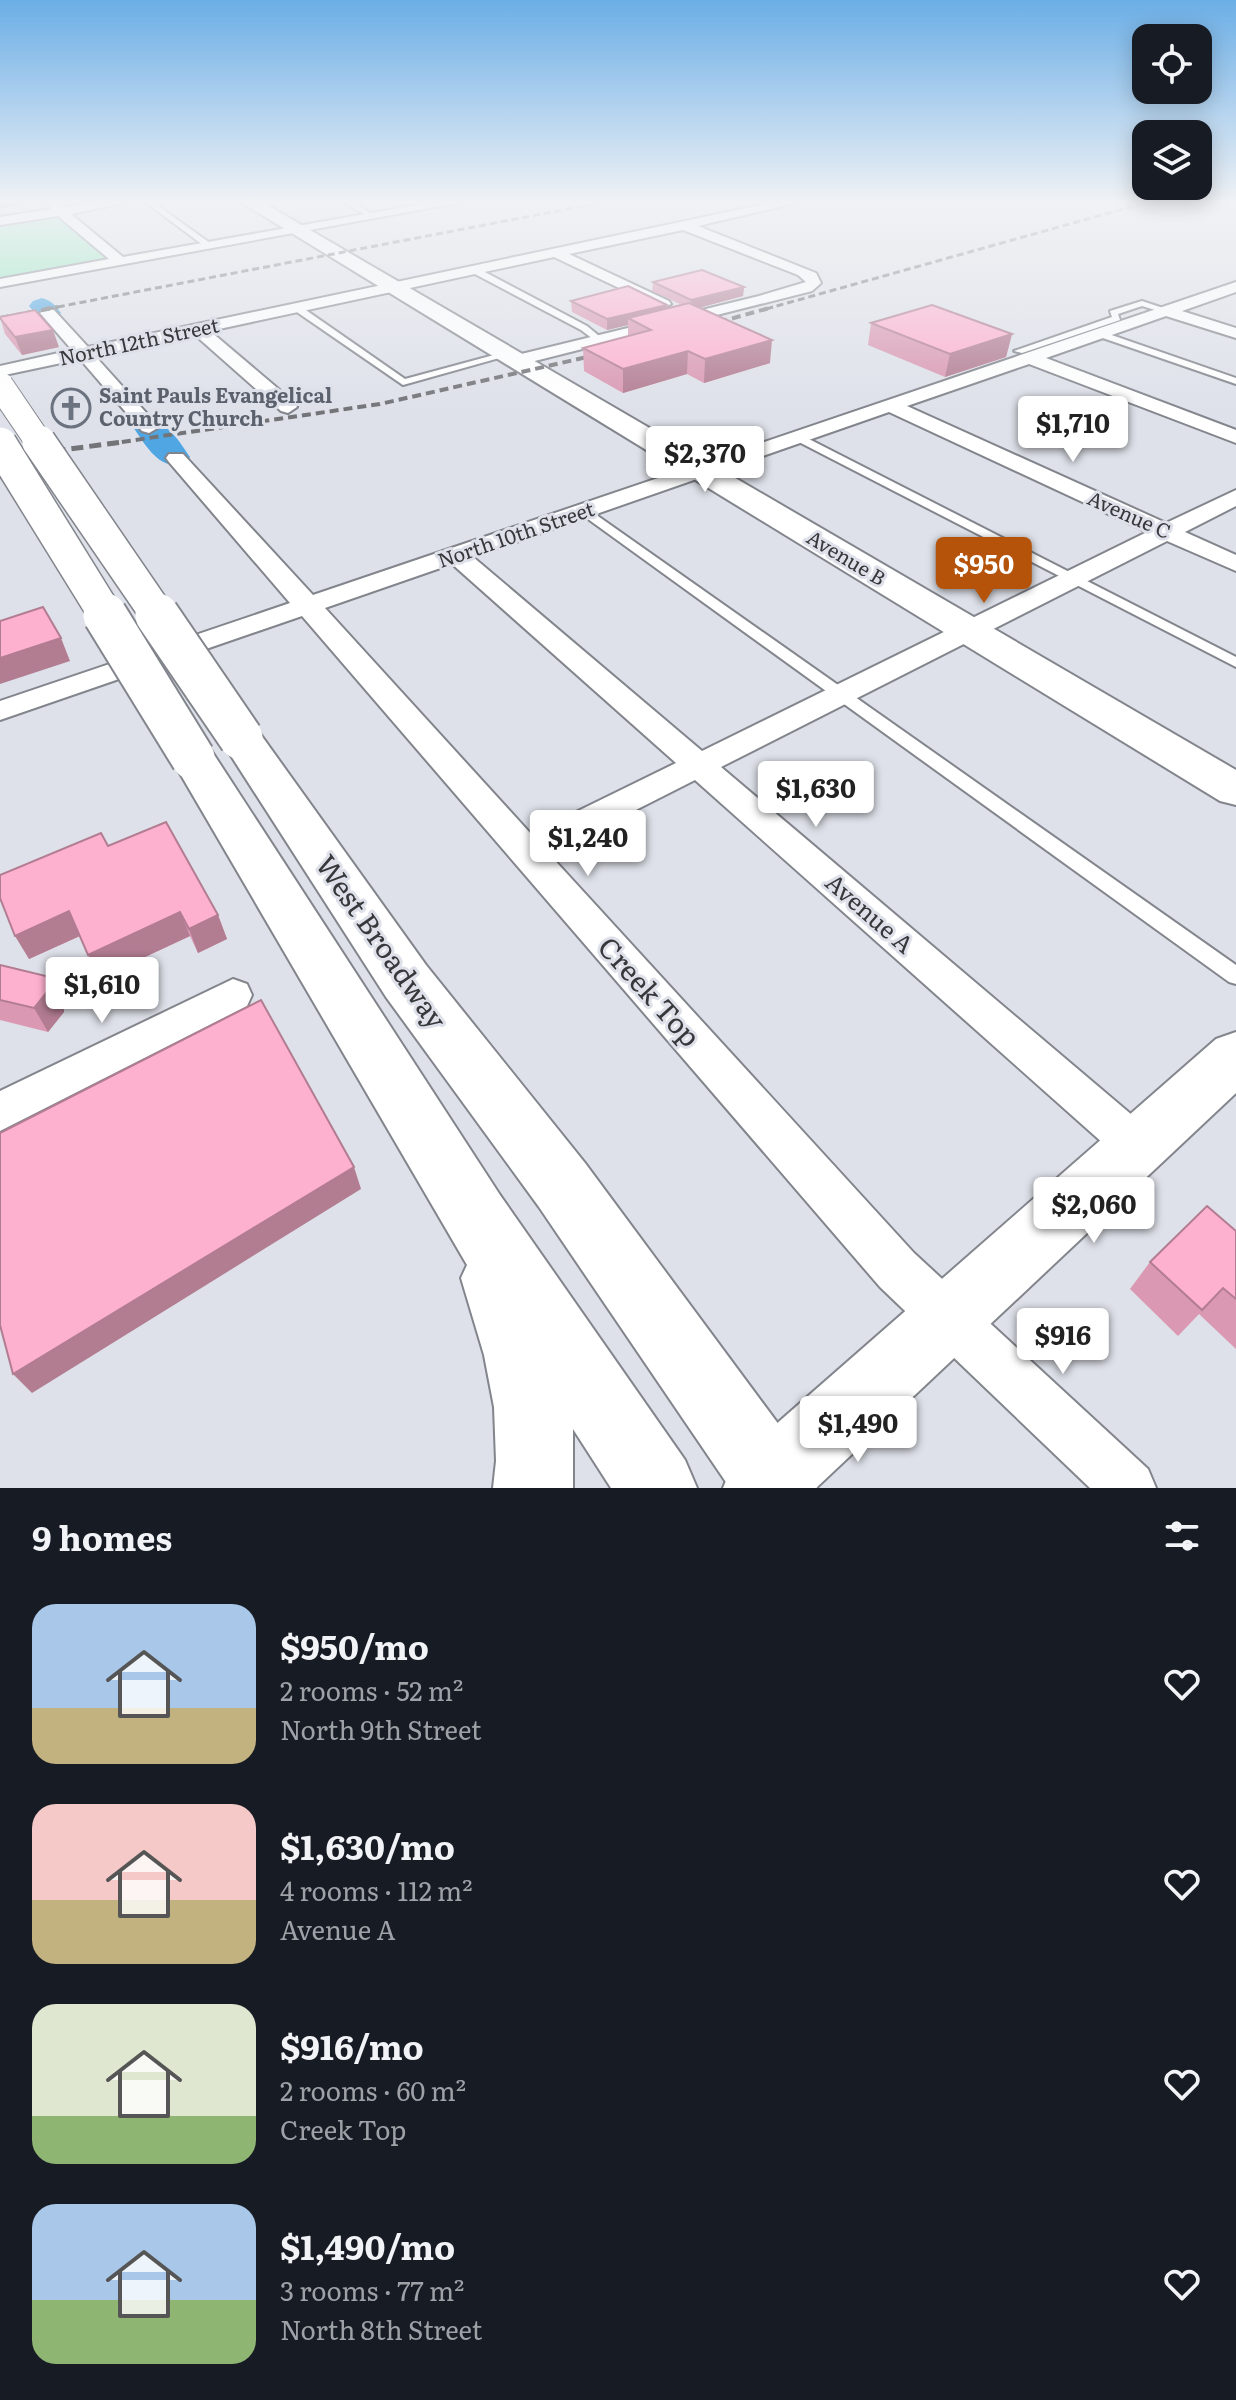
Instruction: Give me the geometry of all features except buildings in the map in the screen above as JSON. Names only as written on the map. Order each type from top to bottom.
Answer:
[{"type":"main road","name":"West Broadway","points":[[0,385],[217,748],[476,1219],[657,1488]]},
{"type":"main road","name":"West Broadway","points":[[0,444],[217,748],[406,981],[562,1185],[770,1485]]},
{"type":"main road","points":[[476,1219],[525,1361],[535,1422],[533,1488]]},
{"type":"street","points":[[0,287],[75,271]]},
{"type":"street","name":"Avenue B","points":[[365,271],[1236,790]]},
{"type":"street","name":"North 12th Street","points":[[0,371],[474,271]]},
{"type":"street","points":[[594,271],[689,318]]},
{"type":"street","points":[[510,358],[600,340],[789,293],[814,283],[811,276],[802,271]]},
{"type":"street","name":"North 10th Street","points":[[0,711],[701,472],[1027,356],[1232,290]]},
{"type":"street","points":[[1167,311],[1236,333]]},
{"type":"street","points":[[48,313],[149,427]]},
{"type":"street","points":[[198,329],[288,407]]},
{"type":"street","points":[[1027,356],[1236,437]]},
{"type":"street","name":"Avenue C","points":[[891,406],[1236,564]]},
{"type":"street","name":"Creek Top","points":[[183,466],[897,1270],[946,1320],[1129,1488]]},
{"type":"street","points":[[525,852],[1236,497]]},
{"type":"street","name":"Avenue A","points":[[456,555],[1137,1146]]},
{"type":"street","points":[[0,1112],[233,995]]},
{"type":"street","points":[[770,1485],[946,1320],[1236,1057]]},
{"type":"lane","points":[[477,271],[584,328],[600,340]]},
{"type":"lane","points":[[1004,346],[1027,356],[1117,318],[1113,313],[1142,303],[1167,311]]},
{"type":"lane","points":[[297,308],[403,382],[510,358]]},
{"type":"lane","points":[[1100,334],[1236,381]]},
{"type":"lane","points":[[799,438],[1236,663]]},
{"type":"lane","points":[[585,511],[1236,976]]},
{"type":"green space","points":[[0,271],[55,271],[0,281]]},
{"type":"waterway","points":[[42,306],[48,313]]},
{"type":"waterway","points":[[149,427],[174,457]]},
{"type":"railway","points":[[47,309],[243,271]]},
{"type":"railway","points":[[766,309],[900,271]]},
{"type":"railway","points":[[0,318],[58,307]]},
{"type":"railway","points":[[705,326],[773,307]]},
{"type":"railway","points":[[111,444],[380,404],[605,353]]},
{"type":"railway","points":[[111,444],[123,442]]},
{"type":"railway","points":[[0,458],[111,444]]},
{"type":"place","name":"Saint Pauls Evangelical Country Church","points":[[71,408]]}]
